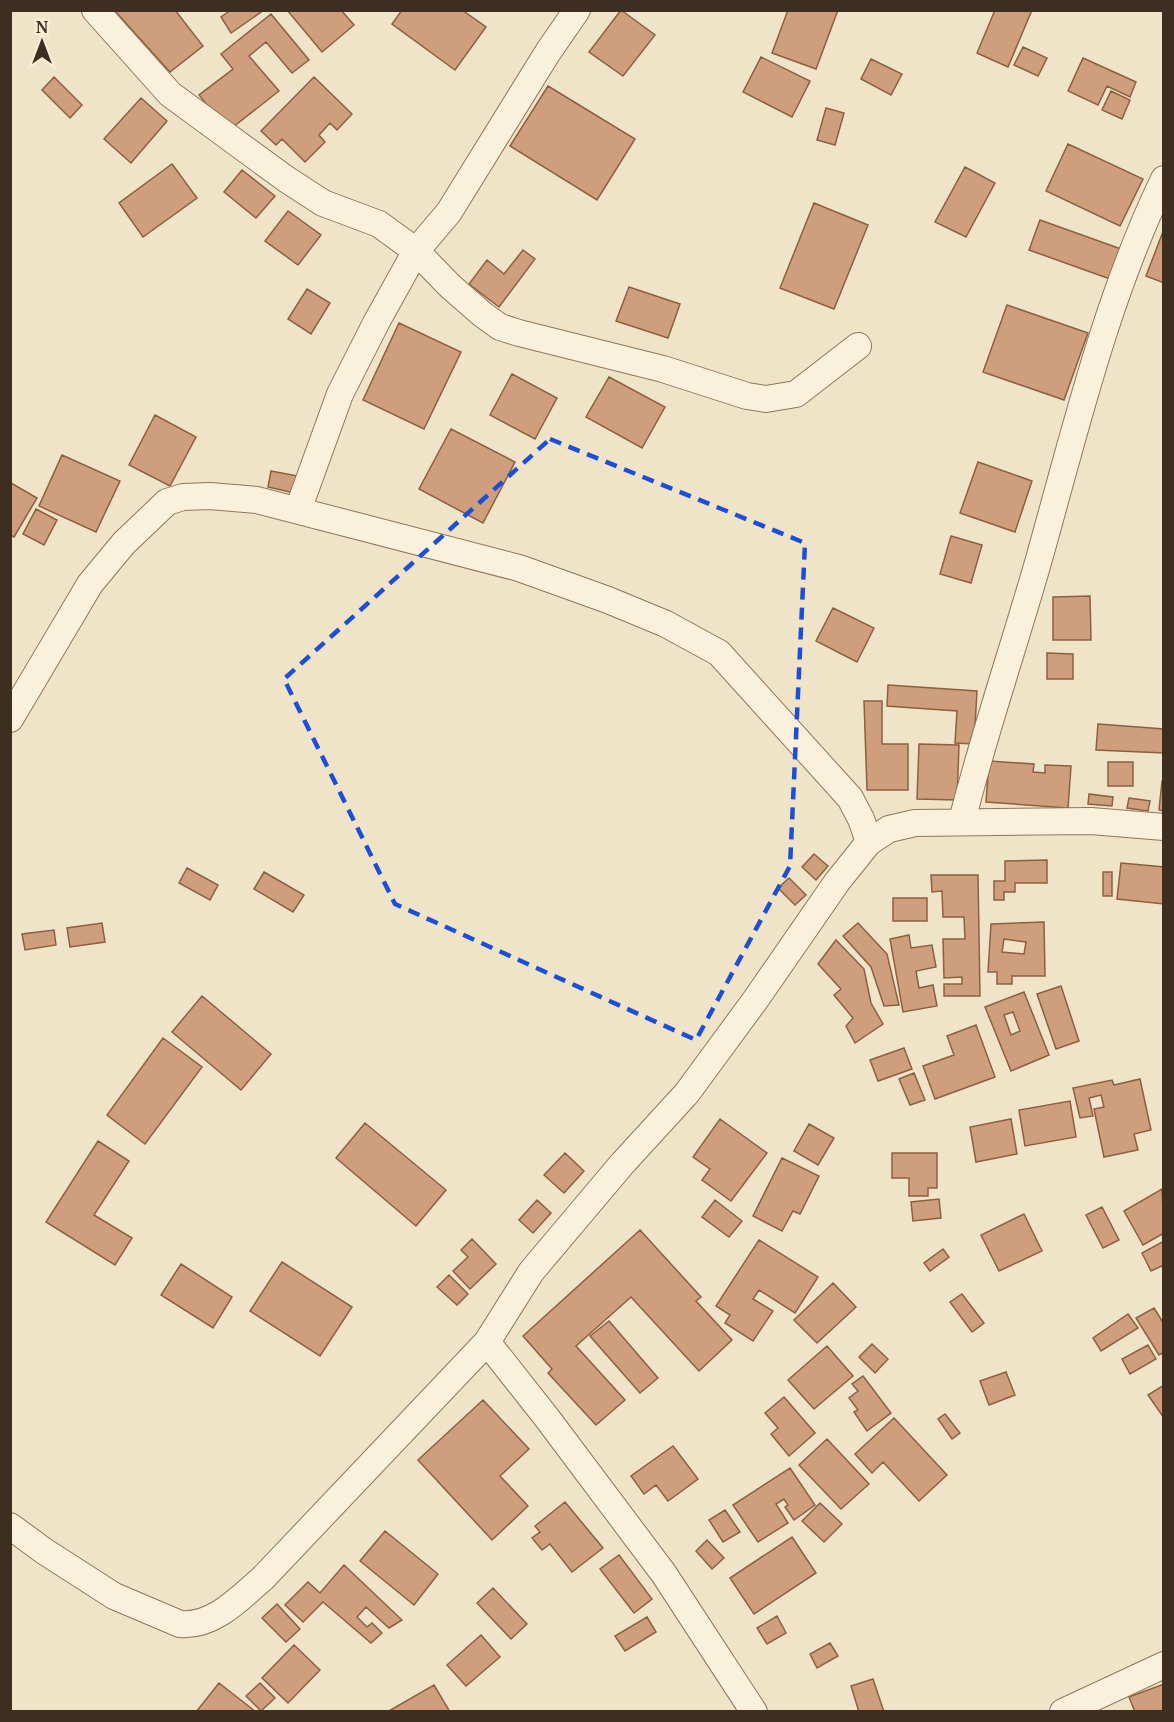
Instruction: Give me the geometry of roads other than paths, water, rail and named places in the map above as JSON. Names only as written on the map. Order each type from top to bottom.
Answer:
[{"type":"street","points":[[96,10],[170,94],[323,203],[379,224],[416,251],[450,286],[500,327],[663,369],[747,396],[766,399],[796,394],[858,345]]},
{"type":"street","points":[[298,510],[340,394],[416,251],[448,212],[548,52],[577,10]]},
{"type":"street","points":[[963,821],[972,780],[1023,617],[1105,324],[1145,217],[1164,179]]},
{"type":"street","points":[[10,719],[90,584],[124,543],[167,501],[210,496],[257,500],[519,568],[666,624],[719,653],[850,798],[869,842]]},
{"type":"street","points":[[10,1526],[114,1596],[180,1624],[204,1623],[230,1606],[264,1578],[487,1342],[531,1272],[621,1164],[687,1093],[837,882],[869,842],[889,829],[915,823],[1091,820],[1164,827]]},
{"type":"street","points":[[487,1342],[664,1574],[754,1712]]},
{"type":"street","points":[[1064,1712],[1164,1665]]}]
